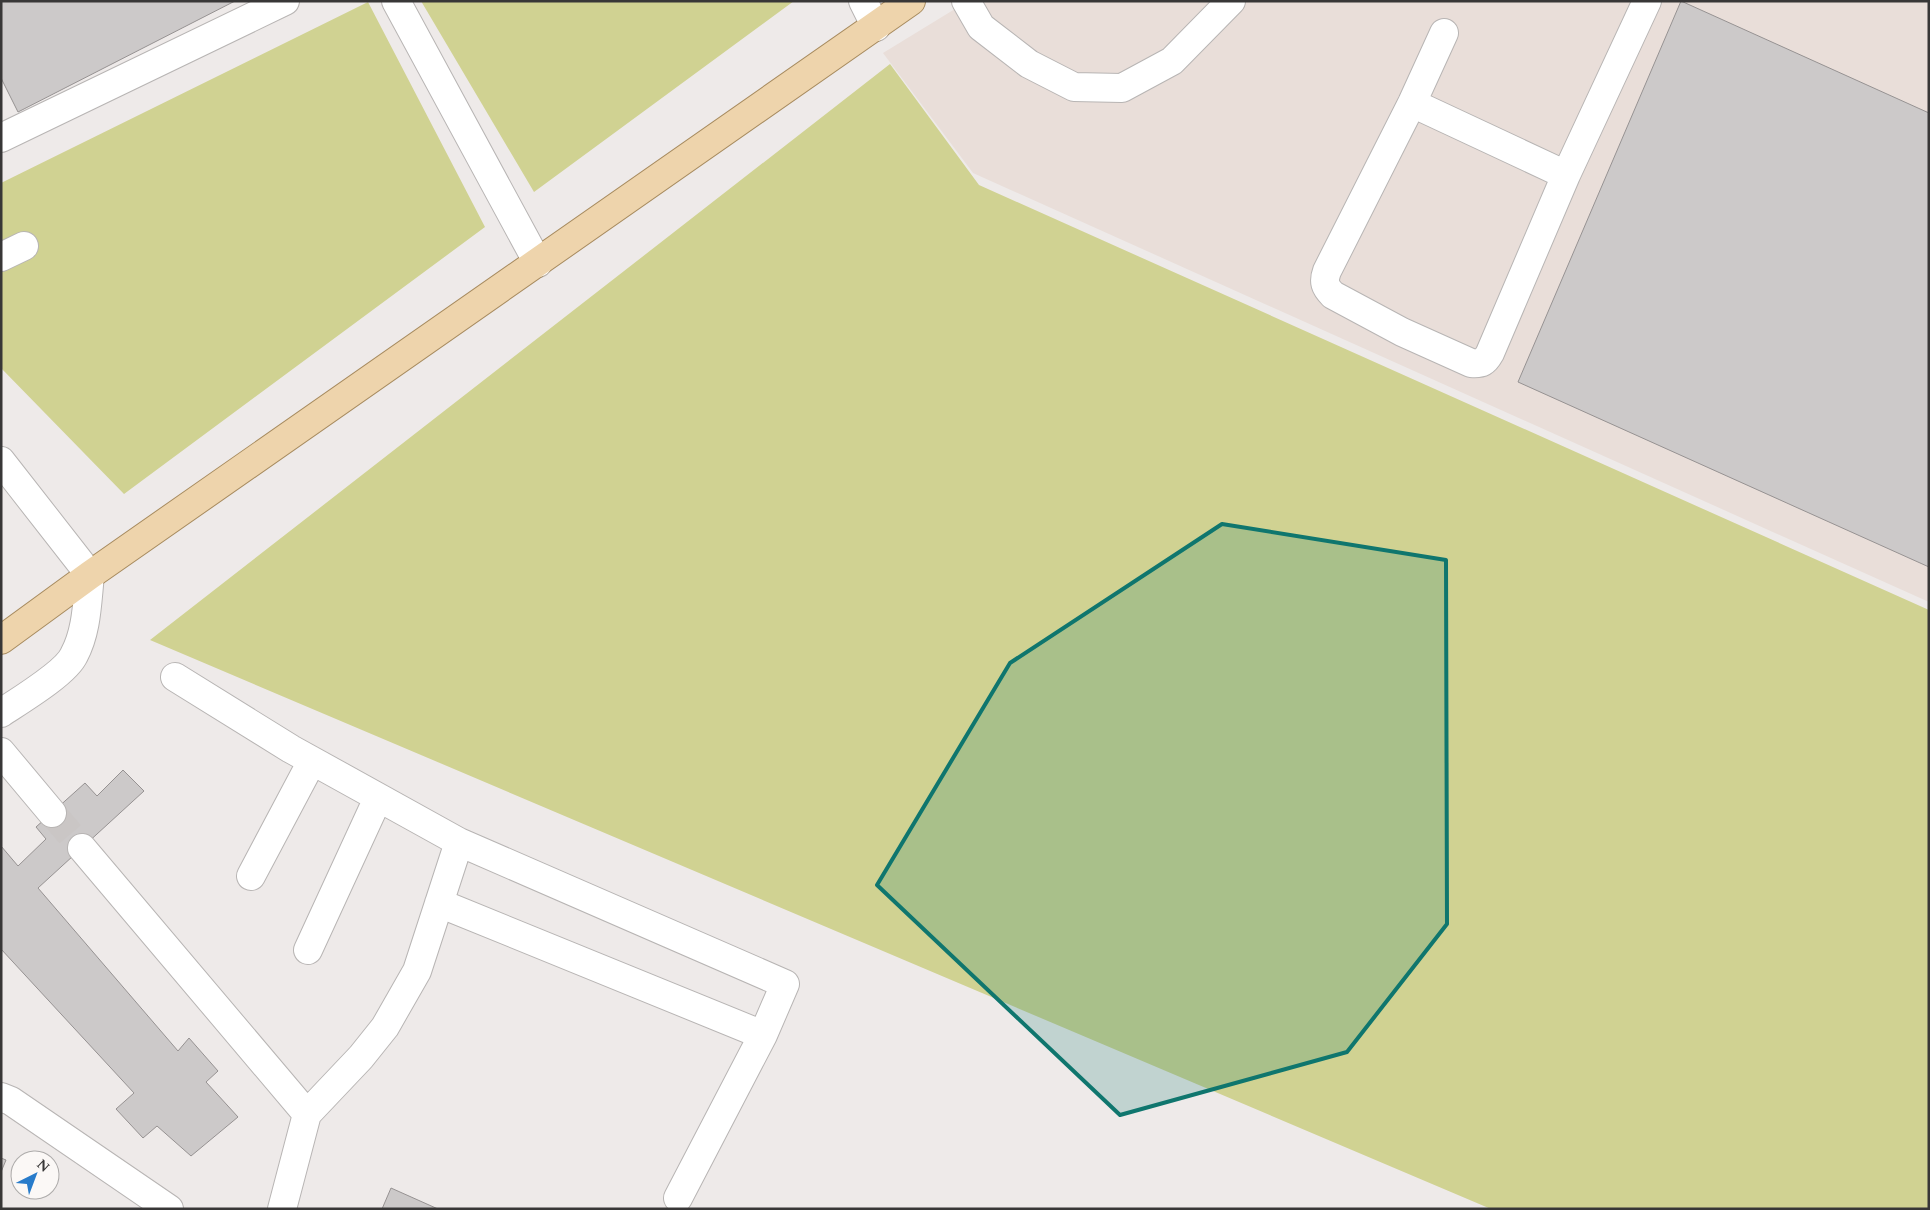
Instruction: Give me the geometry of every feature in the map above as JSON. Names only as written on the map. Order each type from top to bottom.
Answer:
[{"type":"main road","points":[[1,640],[90,575],[912,1]]},
{"type":"street","points":[[1,138],[285,1]]},
{"type":"street","points":[[396,1],[538,263]]},
{"type":"street","points":[[863,1],[876,27]]},
{"type":"street","points":[[966,1],[981,27],[1028,64],[1074,87],[1122,88],[1172,61],[1231,1]]},
{"type":"street","points":[[1444,34],[1324,280],[1326,288],[1333,295],[1402,332],[1471,363],[1480,364],[1486,361],[1566,174],[1647,1]]},
{"type":"street","points":[[1412,103],[1566,174]]},
{"type":"street","points":[[1,461],[90,575],[85,620],[74,657],[54,676],[1,713]]},
{"type":"street","points":[[175,677],[312,761],[459,842],[785,984],[763,1035],[678,1198]]},
{"type":"street","points":[[1,752],[52,813]]},
{"type":"street","points":[[251,876],[312,761]]},
{"type":"street","points":[[308,950],[378,798]]},
{"type":"street","points":[[282,1209],[307,1114],[361,1057],[386,1027],[418,971],[459,842]]},
{"type":"street","points":[[82,848],[307,1114]]},
{"type":"street","points":[[439,904],[763,1035]]},
{"type":"street","points":[[1,1097],[11,1101],[169,1209]]},
{"type":"highlighted area","points":[[1222,524],[1446,560],[1447,924],[1347,1052],[1120,1115],[877,885],[1010,663]]},
{"type":"shaded area","points":[[968,1],[1929,1],[1929,602],[973,173],[883,53]]},
{"type":"green space","points":[[421,1],[794,1],[534,192]]},
{"type":"green space","points":[[368,2],[485,227],[124,494],[1,368],[1,183]]},
{"type":"green space","points":[[890,64],[979,185],[1929,610],[1929,1209],[1491,1209],[150,640]]},
{"type":"building","points":[[1,1],[235,1],[18,112],[1,78]]},
{"type":"building","points":[[1681,1],[1929,113],[1929,567],[1518,382]]},
{"type":"building","points":[[123,770],[144,791],[38,888],[178,1051],[189,1038],[218,1071],[206,1082],[238,1117],[191,1156],[157,1126],[143,1138],[116,1109],[134,1093],[1,949],[1,846],[18,866],[46,839],[36,827],[85,783],[97,796]]},
{"type":"building","points":[[1,1158],[6,1160],[1,1172]]},
{"type":"building","points":[[391,1188],[438,1209],[382,1209]]},
{"type":"tunnel","points":[[52,813],[82,848]]}]
